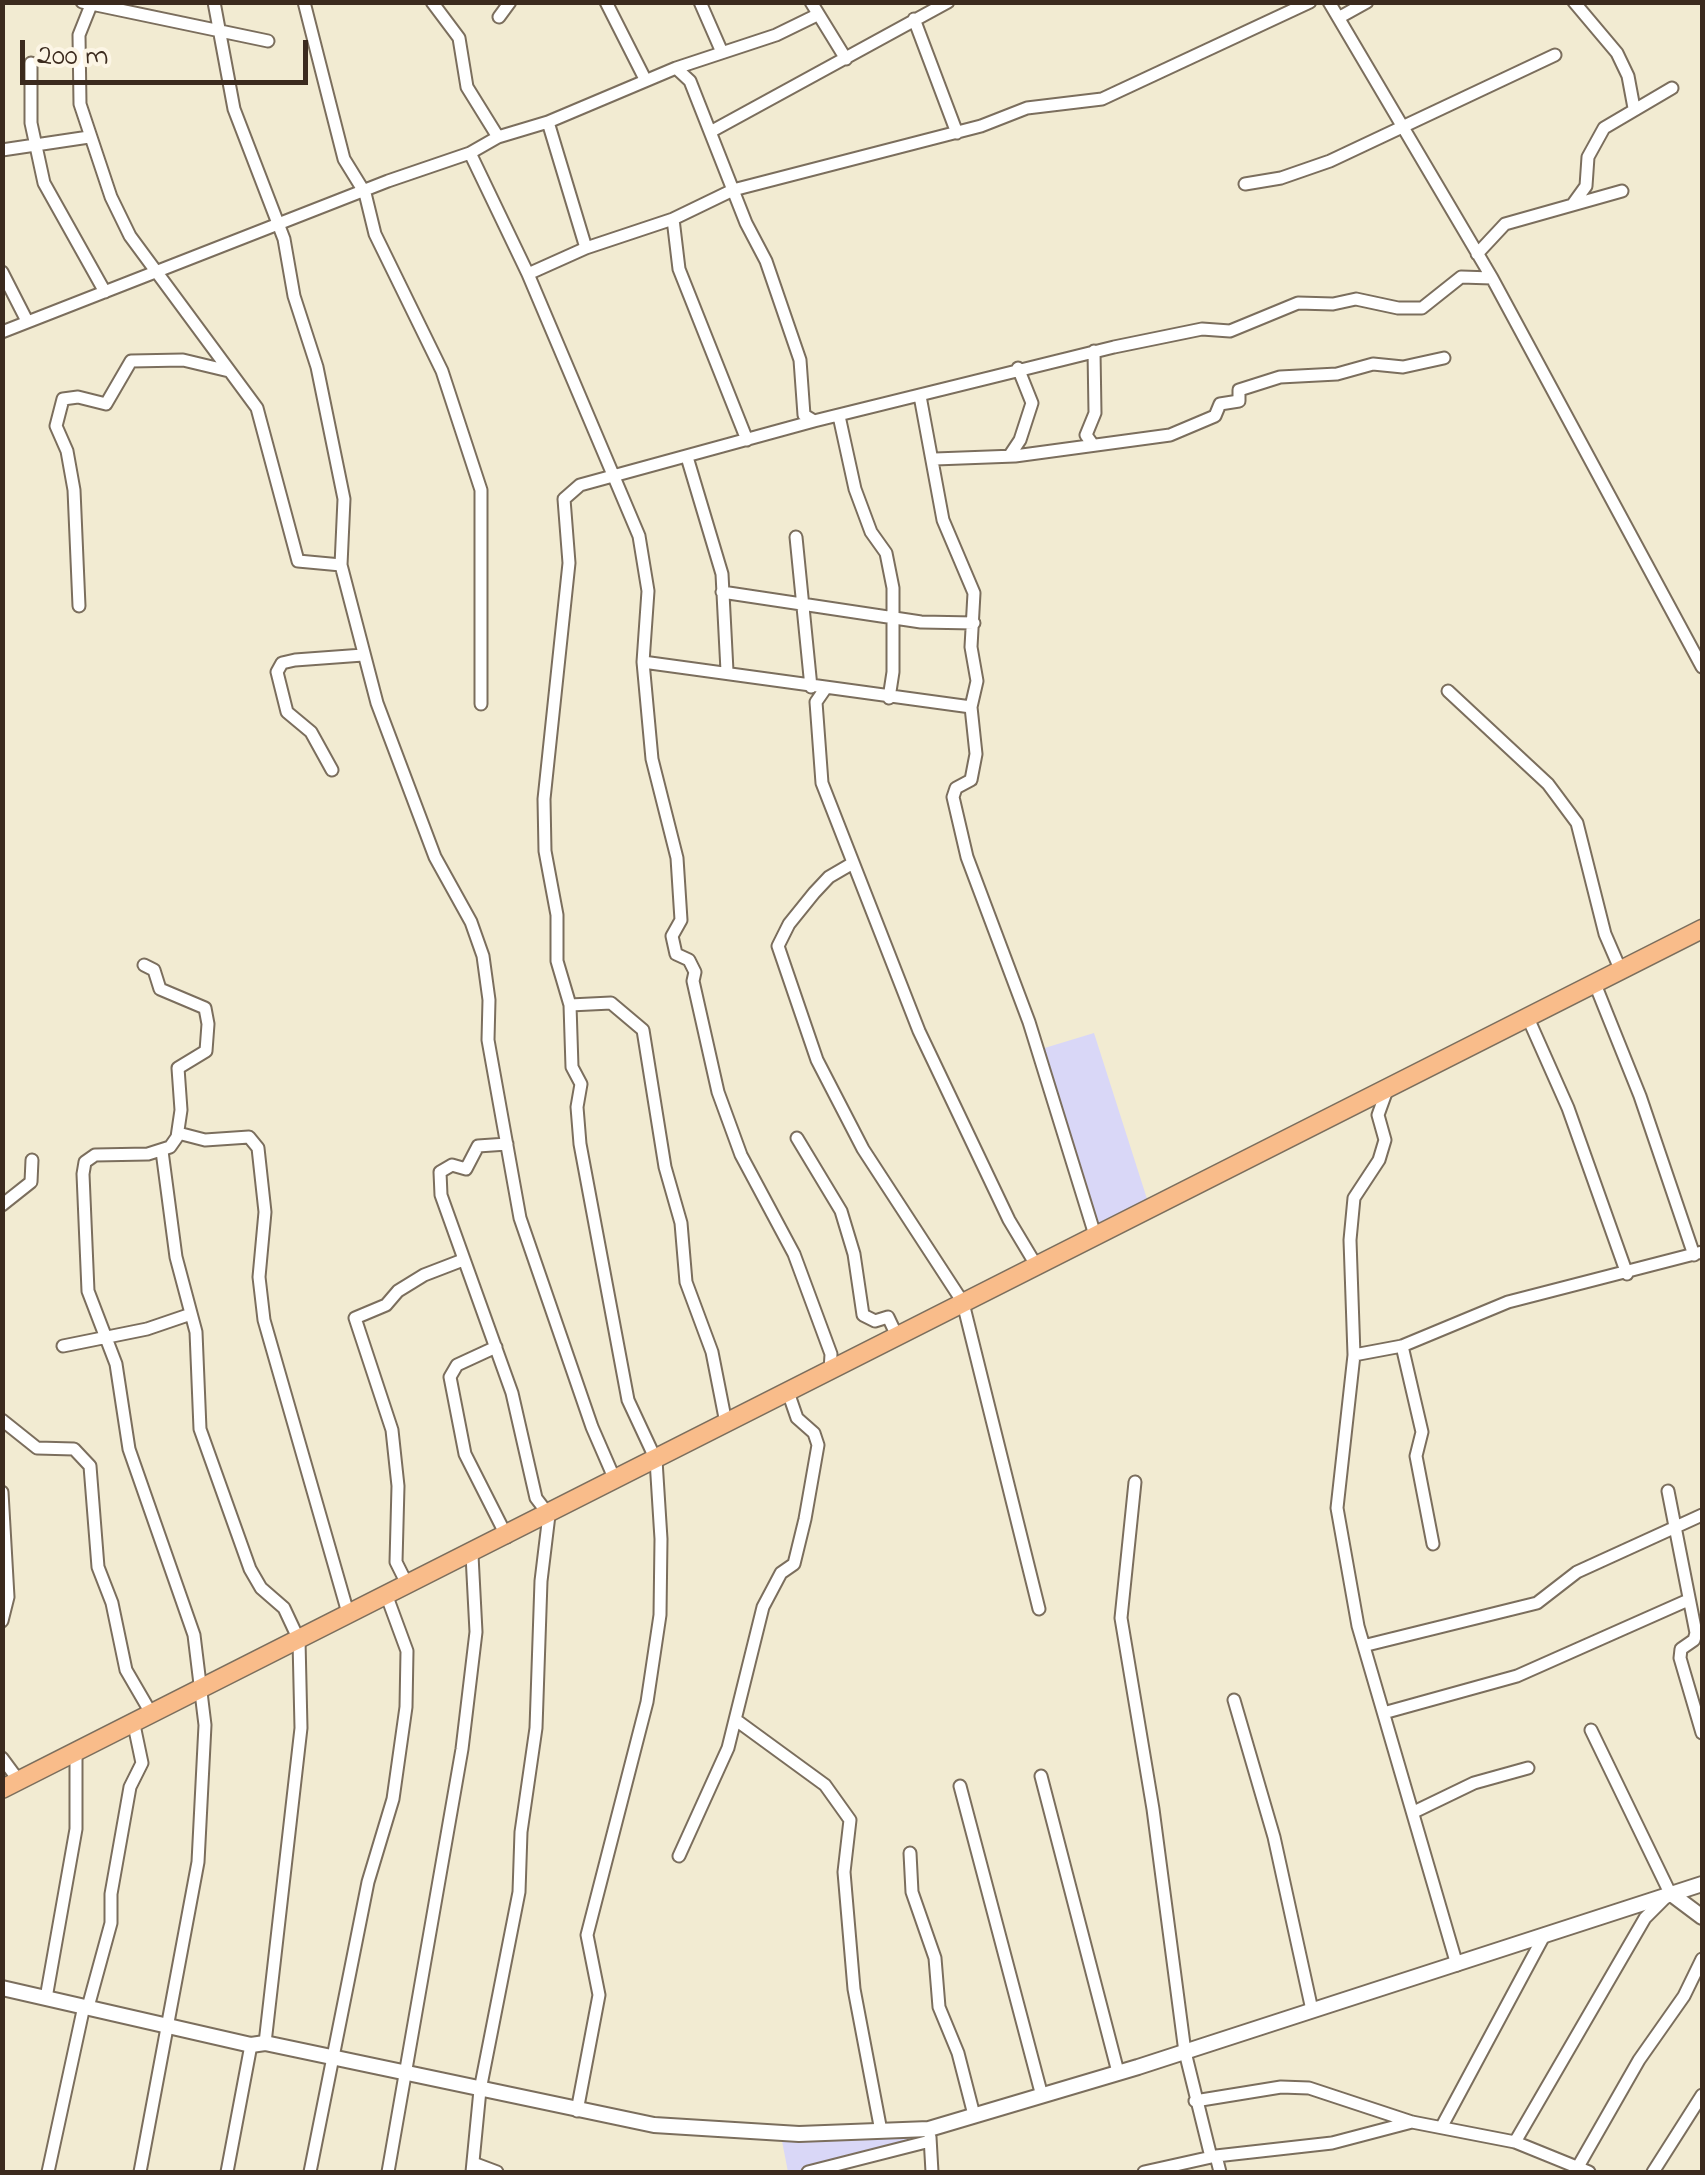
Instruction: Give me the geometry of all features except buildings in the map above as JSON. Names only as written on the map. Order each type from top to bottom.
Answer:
[{"type":"highway","points":[[11,1785],[76,1756],[151,1712],[386,1594],[468,1562],[507,1537],[544,1524],[616,1480],[788,1392],[830,1362],[849,1361],[964,1304],[1702,929]]},
{"type":"street","points":[[214,2],[234,109],[278,226],[339,471],[346,516],[341,565],[363,655],[435,857],[471,922],[483,956],[490,1000],[488,1040],[520,1218],[592,1427],[616,1480]]},
{"type":"street","points":[[304,2],[344,159],[365,193],[375,234],[442,371],[481,490],[481,704]]},
{"type":"street","points":[[432,2],[458,38],[467,87],[498,137]]},
{"type":"street","points":[[499,17],[510,2]]},
{"type":"street","points":[[606,2],[645,79]]},
{"type":"street","points":[[700,2],[721,50]]},
{"type":"street","points":[[712,131],[948,2]]},
{"type":"street","points":[[528,274],[586,248],[673,220],[733,190],[957,133],[1026,108],[1102,99],[1310,2]]},
{"type":"street","points":[[1329,2],[1492,278],[1702,667]]},
{"type":"street","points":[[1340,17],[1367,2]]},
{"type":"street","points":[[1574,2],[1617,53],[1628,76],[1634,108]]},
{"type":"street","points":[[268,41],[86,4],[79,35],[80,104],[89,137],[124,223],[257,408],[298,561],[341,565]]},
{"type":"street","points":[[2,332],[470,153],[498,137],[548,122],[645,79],[776,34],[814,9],[846,58]]},
{"type":"street","points":[[914,19],[957,133]]},
{"type":"street","points":[[1245,184],[1280,178],[1330,161],[1556,55]]},
{"type":"street","points":[[31,63],[31,123],[44,183],[105,292]]},
{"type":"street","points":[[676,68],[690,81],[733,190],[766,260],[800,360],[804,414],[814,420]]},
{"type":"street","points":[[1573,204],[1586,186],[1588,157],[1604,128],[1672,88]]},
{"type":"street","points":[[548,122],[586,248]]},
{"type":"street","points":[[2,150],[89,137]]},
{"type":"street","points":[[470,153],[528,274],[639,536],[647,577],[644,662],[659,798],[676,858],[681,920],[672,936],[676,954],[689,960],[695,972],[711,1070],[741,1156],[794,1254],[830,1362]]},
{"type":"street","points":[[1477,254],[1505,224],[1622,191]]},
{"type":"street","points":[[673,220],[679,270],[747,440]]},
{"type":"street","points":[[2,272],[26,320]]},
{"type":"street","points":[[577,2111],[599,1996],[586,1935],[647,1702],[660,1615],[661,1539],[656,1460],[628,1400],[598,1223],[590,1202],[577,1107],[581,1084],[572,1067],[570,1005],[557,960],[560,940],[545,851],[544,799],[568,588],[564,499],[576,487],[1018,368],[1202,329],[1230,331],[1298,303],[1334,304],[1363,299],[1398,308],[1422,308],[1462,277],[1492,278]]},
{"type":"street","points":[[1093,445],[1086,435],[1087,424],[1095,412],[1094,352]]},
{"type":"street","points":[[934,459],[1010,454],[1170,434],[1215,416],[1220,404],[1239,401],[1238,390],[1280,377],[1338,374],[1373,364],[1402,367],[1444,358]]},
{"type":"street","points":[[79,606],[76,506],[67,451],[56,426],[64,399],[78,397],[106,404],[131,361],[182,360],[229,371]]},
{"type":"street","points":[[1010,454],[1020,440],[1032,403],[1018,368]]},
{"type":"street","points":[[920,396],[942,520],[974,593],[974,773],[956,788],[953,797],[967,857],[1023,1005],[1094,1235]]},
{"type":"street","points":[[838,416],[854,468],[855,489],[871,532],[886,554],[894,616],[889,698]]},
{"type":"street","points":[[687,458],[716,550],[726,671]]},
{"type":"street","points":[[796,537],[818,688],[817,764],[919,1030],[1009,1220],[1036,1265]]},
{"type":"street","points":[[722,592],[921,622],[974,624]]},
{"type":"street","points":[[332,770],[312,732],[287,712],[277,672],[282,663],[295,660],[363,655]]},
{"type":"street","points":[[644,662],[971,707]]},
{"type":"street","points":[[1448,691],[1548,784],[1577,823],[1605,934],[1621,971]]},
{"type":"street","points":[[853,862],[829,877],[814,893],[788,924],[778,946],[817,1060],[863,1149],[964,1304],[1039,1608]]},
{"type":"street","points":[[140,2172],[198,1862],[203,1687],[194,1635],[129,1450],[116,1364],[88,1290],[85,1162],[95,1155],[162,1151],[178,1133],[178,1068],[206,1051],[208,1024],[205,1008],[160,989],[154,970],[144,965]]},
{"type":"street","points":[[1354,1355],[1402,1346],[1508,1302],[1698,1254],[1595,984]]},
{"type":"street","points":[[570,1005],[611,1003],[643,1030],[666,1166],[681,1223],[686,1282],[712,1352],[726,1422]]},
{"type":"street","points":[[1528,1018],[1574,1124],[1626,1274]]},
{"type":"street","points":[[1387,1090],[1378,1116],[1384,1140],[1379,1160],[1354,1198],[1350,1240],[1354,1355],[1337,1508],[1358,1626],[1416,1811],[1457,1965]]},
{"type":"street","points":[[178,1133],[204,1140],[249,1136],[258,1148],[265,1212],[259,1278],[264,1320],[310,1492],[348,1613]]},
{"type":"street","points":[[796,1138],[841,1210],[854,1254],[863,1315],[874,1321],[888,1317],[898,1336]]},
{"type":"street","points":[[496,2172],[472,2168],[480,2090],[519,1892],[521,1832],[536,1728],[544,1524],[496,1347],[441,1195],[440,1172],[452,1164],[466,1169],[478,1146],[506,1144]]},
{"type":"street","points":[[162,1151],[176,1257],[196,1332],[200,1429],[227,1514],[250,1569],[261,1588],[284,1608],[300,1640],[301,1728],[258,2044],[227,2172]]},
{"type":"street","points":[[2,1205],[31,1182],[32,1160]]},
{"type":"street","points":[[408,1586],[396,1562],[398,1486],[392,1430],[355,1318],[386,1305],[398,1291],[424,1275],[463,1260]]},
{"type":"street","points":[[63,1346],[191,1314]]},
{"type":"street","points":[[1402,1346],[1422,1432],[1416,1456],[1433,1544]]},
{"type":"street","points":[[496,1347],[457,1365],[450,1377],[466,1454],[507,1537]]},
{"type":"street","points":[[679,1856],[728,1748],[763,1607],[781,1573],[794,1564],[818,1445],[814,1433],[798,1418],[788,1392]]},
{"type":"street","points":[[2,1420],[38,1448],[74,1449],[90,1466],[98,1567],[112,1604],[126,1670],[151,1712]]},
{"type":"street","points":[[1136,1482],[1121,1618],[1153,1809],[1184,2052],[1195,2101],[1220,2172]]},
{"type":"street","points":[[1668,1491],[1678,1527],[1686,1601],[1696,1637],[1681,1649],[1680,1658],[1702,1733]]},
{"type":"street","points":[[2,1492],[8,1597],[2,1621]]},
{"type":"street","points":[[1367,1645],[1537,1603],[1577,1572],[1702,1515]]},
{"type":"street","points":[[388,2172],[462,1748],[476,1632],[468,1562]]},
{"type":"street","points":[[310,2172],[330,2058],[375,1855],[393,1800],[406,1706],[407,1651],[386,1594]]},
{"type":"street","points":[[1387,1712],[1517,1676],[1686,1601]]},
{"type":"street","points":[[1234,1700],[1274,1837],[1312,2010]]},
{"type":"street","points":[[736,1720],[825,1786],[850,1820],[844,1872],[854,1990],[881,2130]]},
{"type":"street","points":[[48,2172],[86,2007],[111,1923],[111,1894],[130,1787],[142,1764],[134,1725]]},
{"type":"street","points":[[1591,1730],[1670,1893],[1702,1917]]},
{"type":"street","points":[[46,1998],[76,1829],[76,1756]]},
{"type":"street","points":[[2,1758],[11,1785]]},
{"type":"street","points":[[1416,1811],[1474,1784],[1528,1768]]},
{"type":"street","points":[[1042,1776],[1118,2072]]},
{"type":"street","points":[[960,1786],[1042,2096]]},
{"type":"street","points":[[910,1853],[912,1892],[935,1958],[939,2008],[958,2054],[974,2116]]},
{"type":"street","points":[[808,2172],[1702,1884]]},
{"type":"street","points":[[1515,2142],[1645,1918],[1670,1893]]},
{"type":"street","points":[[1442,2126],[1545,1934]]},
{"type":"street","points":[[1195,2101],[1281,2086],[1309,2088],[1412,2122],[1515,2142],[1580,2171],[1640,2060],[1684,1996],[1702,1959]]},
{"type":"street","points":[[4,1993],[46,1998],[654,2125],[732,2132],[881,2130],[929,2135]]},
{"type":"street","points":[[1653,2172],[1702,2096]]},
{"type":"street","points":[[1144,2172],[1213,2157],[1332,2144],[1412,2122]]},
{"type":"street","points":[[929,2135],[932,2172]]},
{"type":"shaded area","points":[[1094,1033],[1148,1202],[1094,1227],[1038,1050]]},
{"type":"shaded area","points":[[929,2135],[797,2172],[788,2172],[781,2136]]}]
